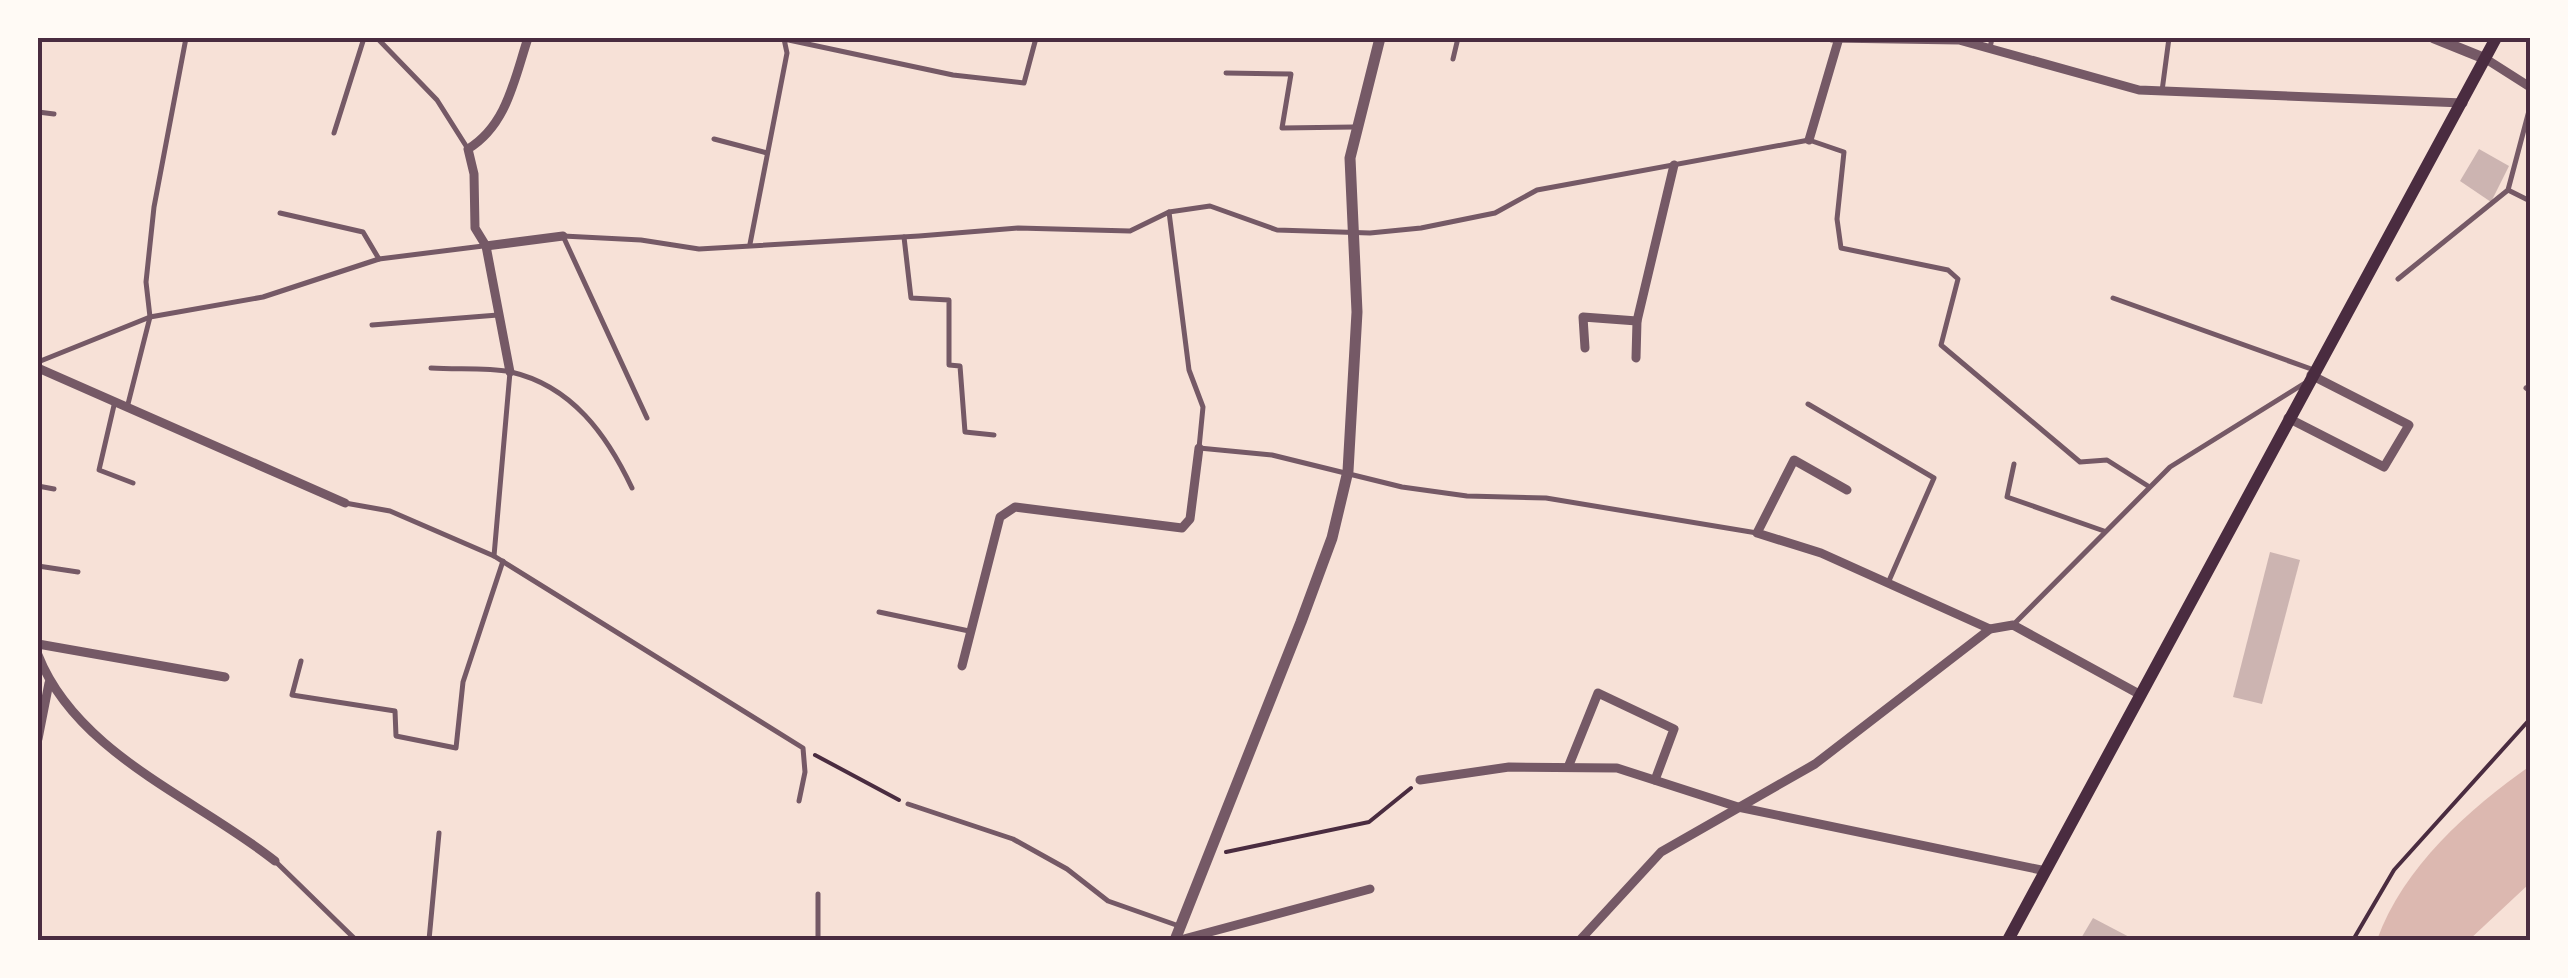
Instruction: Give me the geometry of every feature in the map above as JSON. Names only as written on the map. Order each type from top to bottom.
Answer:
[{"type":"main road","points":[[2008,940],[2496,38]]},
{"type":"street","points":[[510,372],[486,246],[475,228],[474,174],[468,150],[491,135],[500,120],[528,38]]},
{"type":"street","points":[[1179,936],[1332,538],[1348,471],[1357,312],[1350,158],[1380,38]]},
{"type":"street","points":[[1809,140],[1835,38],[1943,38],[1991,43],[2138,90],[2464,103]]},
{"type":"street","points":[[2434,38],[2486,59],[2530,88]]},
{"type":"street","points":[[1636,358],[1636,321],[1674,165]]},
{"type":"street","points":[[486,246],[564,236]]},
{"type":"street","points":[[1585,348],[1582,316],[1636,321]]},
{"type":"street","points":[[38,365],[345,504]]},
{"type":"street","points":[[2288,418],[2384,467],[2408,426],[2311,376]]},
{"type":"street","points":[[962,666],[1000,517],[1015,507],[1182,528],[1190,519],[1199,448]]},
{"type":"street","points":[[1847,490],[1794,460],[1757,533],[1821,553],[1990,629]]},
{"type":"street","points":[[1580,940],[1662,852],[1815,764],[1927,673],[1990,629],[2013,626],[2140,694]]},
{"type":"street","points":[[38,644],[225,677]]},
{"type":"street","points":[[38,655],[49,684],[105,743],[228,824],[275,861]]},
{"type":"street","points":[[38,739],[49,684]]},
{"type":"street","points":[[1569,765],[1598,693],[1674,729],[1654,780]]},
{"type":"street","points":[[1420,780],[1510,768],[1616,768],[1738,807],[2046,871]]},
{"type":"street","points":[[1179,936],[1370,889]]},
{"type":"lane","points":[[128,404],[150,318],[146,282],[154,206],[186,38]]},
{"type":"lane","points":[[334,133],[364,38]]},
{"type":"lane","points":[[377,38],[437,100],[468,150]]},
{"type":"lane","points":[[782,38],[954,75],[1024,83],[1036,38]]},
{"type":"lane","points":[[750,244],[787,53],[782,38]]},
{"type":"lane","points":[[1453,60],[1458,38]]},
{"type":"lane","points":[[2162,92],[2169,38]]},
{"type":"lane","points":[[1226,73],[1291,74],[1282,128],[1358,126]]},
{"type":"lane","points":[[2398,279],[2508,190],[2530,107]]},
{"type":"lane","points":[[38,112],[54,114]]},
{"type":"lane","points":[[714,140],[767,153]]},
{"type":"lane","points":[[647,418],[564,236],[641,240],[699,249],[1018,228],[1130,231],[1169,212],[1210,206],[1277,230],[1354,233],[1461,222],[1495,213],[1537,190],[1809,140],[1844,152],[1837,218],[1841,248],[1948,270],[1958,279],[1941,345],[2080,462],[2108,460],[2148,486]]},
{"type":"lane","points":[[2508,190],[2530,201]]},
{"type":"lane","points":[[1169,212],[1188,370],[1203,407],[1199,448],[1272,456],[1348,471],[1402,487],[1467,496],[1546,498],[1757,533]]},
{"type":"lane","points":[[280,213],[363,232],[379,259]]},
{"type":"lane","points":[[904,237],[911,298],[949,300],[949,365],[960,366],[965,432],[994,435]]},
{"type":"lane","points":[[38,365],[150,318],[262,297],[379,259],[486,246]]},
{"type":"lane","points":[[2113,298],[2311,376]]},
{"type":"lane","points":[[372,325],[500,315]]},
{"type":"lane","points":[[431,368],[510,372],[558,391],[611,443],[632,488]]},
{"type":"lane","points":[[494,556],[510,372]]},
{"type":"lane","points":[[2013,626],[2148,486],[2311,376]]},
{"type":"lane","points":[[116,399],[98,470],[133,482]]},
{"type":"lane","points":[[1808,404],[1934,478],[1888,583]]},
{"type":"lane","points":[[2014,464],[2007,497],[2104,532]]},
{"type":"lane","points":[[38,486],[54,489]]},
{"type":"lane","points":[[345,504],[390,511],[494,556],[803,748],[805,772],[800,800]]},
{"type":"lane","points":[[301,661],[292,695],[394,712],[396,736],[456,748],[464,682],[503,561]]},
{"type":"lane","points":[[38,566],[78,572]]},
{"type":"lane","points":[[879,612],[971,632]]},
{"type":"lane","points":[[908,804],[1012,839],[1066,869],[1108,901],[1179,936]]},
{"type":"lane","points":[[429,940],[438,833]]},
{"type":"lane","points":[[275,861],[356,940]]},
{"type":"lane","points":[[818,894],[818,940]]},
{"type":"path","points":[[2352,940],[2394,870],[2530,719]]},
{"type":"path","points":[[803,748],[908,804]]},
{"type":"path","points":[[1211,855],[1369,822],[1420,780]]},
{"type":"shaded area","points":[[2530,766],[2530,883],[2469,940],[2377,940],[2403,888],[2440,842]]},
{"type":"building","points":[[2479,149],[2509,166],[2491,202],[2460,181]]},
{"type":"building","points":[[2270,552],[2300,560],[2262,704],[2233,697]]},
{"type":"building","points":[[2093,918],[2135,940],[2080,940]]}]
